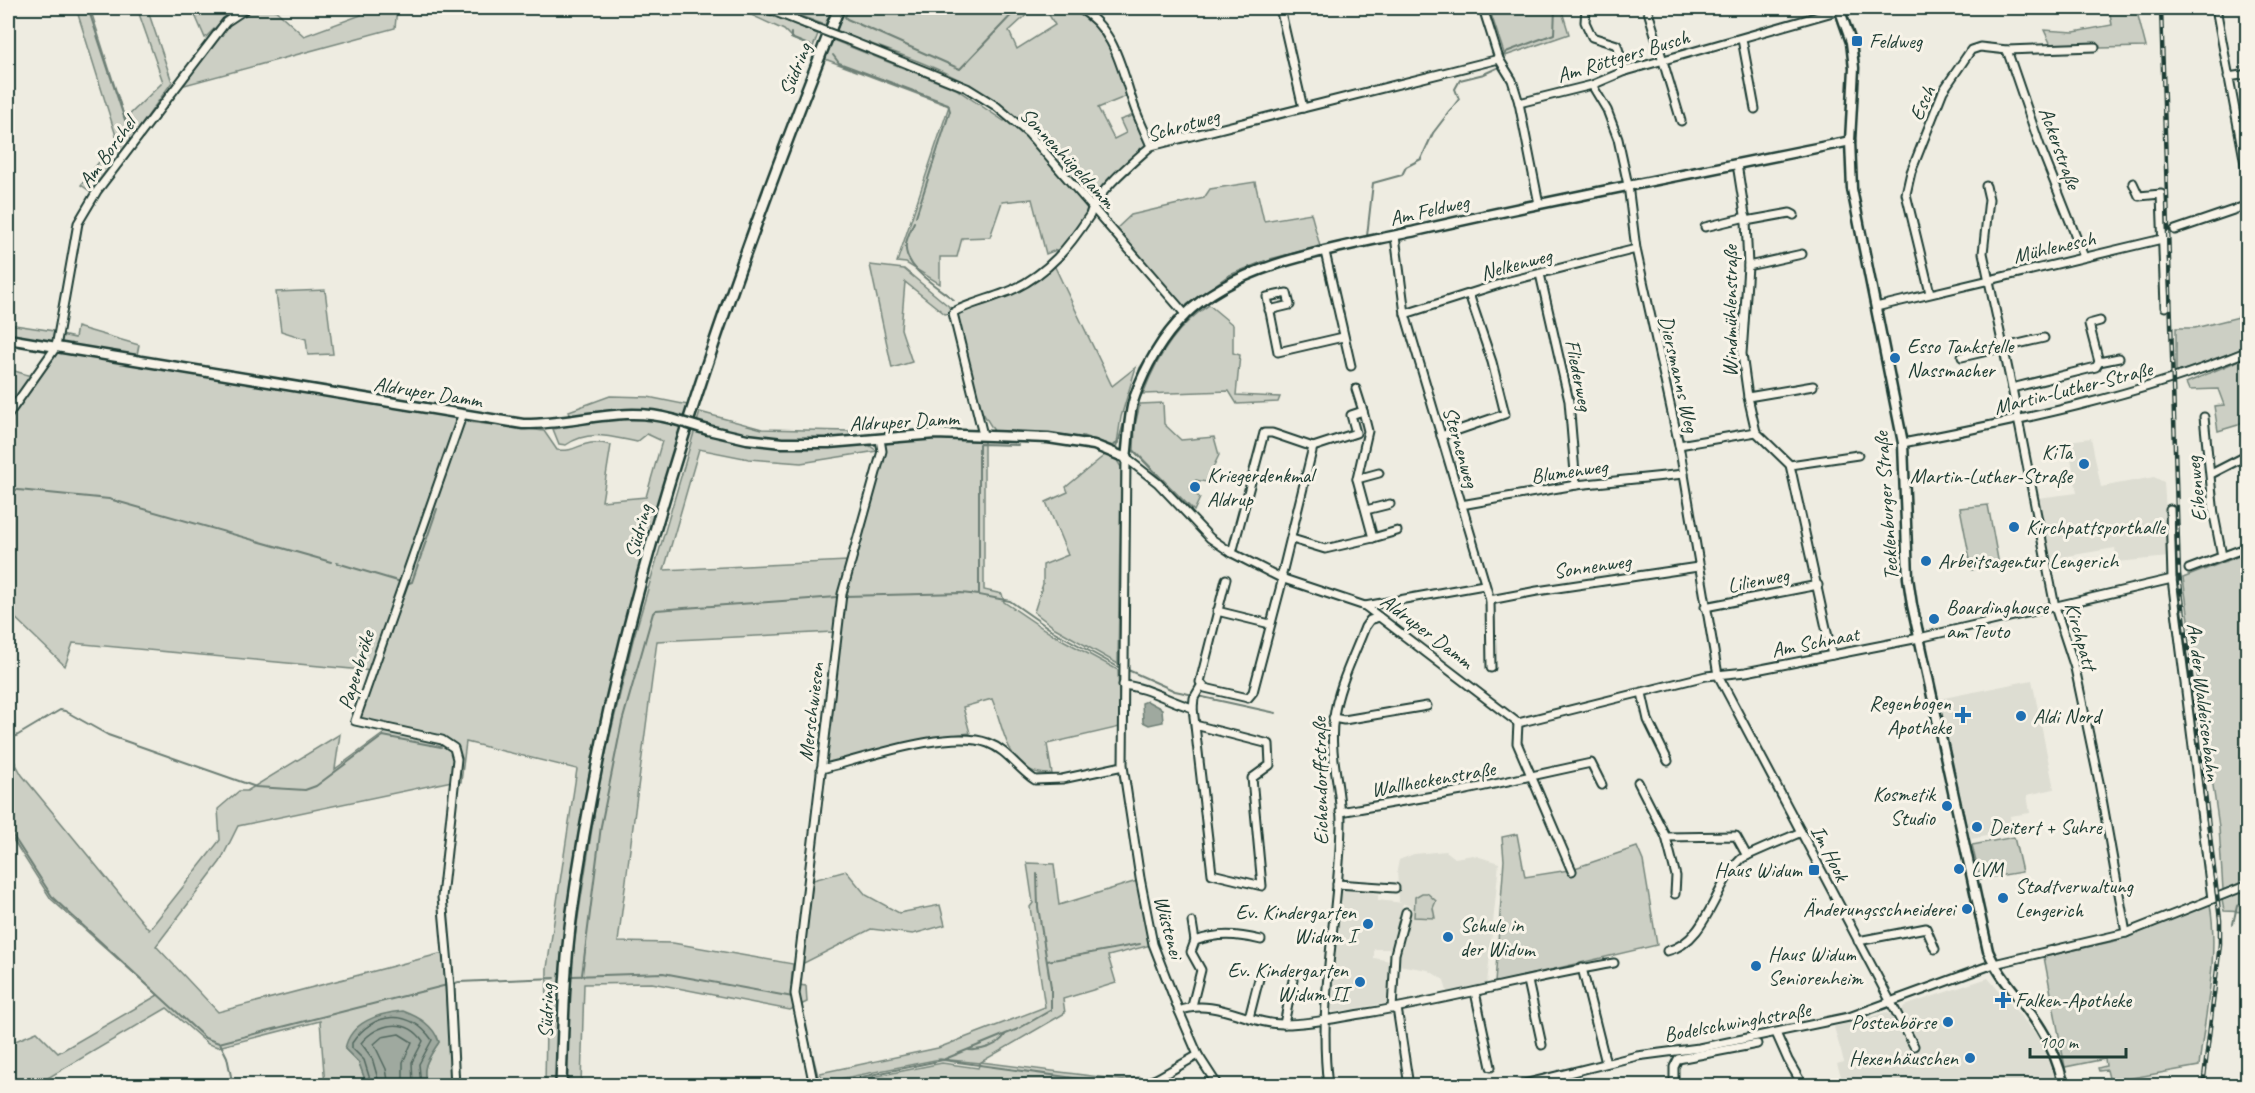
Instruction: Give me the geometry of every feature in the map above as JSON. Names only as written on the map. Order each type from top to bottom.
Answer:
[{"type":"main road","name":"Südring","points":[[561,1086],[566,973],[572,913],[588,809],[624,649],[669,486],[731,294],[839,8]]},
{"type":"street","name":"Am Borchel","points":[[56,347],[78,223],[97,191],[226,22],[247,8]]},
{"type":"street","name":"Sonnenhügeldamm","points":[[765,8],[967,88],[996,106],[1028,133],[1185,314]]},
{"type":"street","points":[[1078,8],[1095,21],[1118,55],[1134,105],[1151,147]]},
{"type":"street","points":[[1280,8],[1303,108]]},
{"type":"street","points":[[1483,8],[1499,59],[1512,80],[1519,103],[1539,204]]},
{"type":"street","points":[[1586,8],[1585,22],[1592,37],[1617,45],[1625,71]]},
{"type":"street","points":[[1647,8],[1682,121]]},
{"type":"street","name":"Am Röttgers Busch","points":[[1519,103],[1592,85],[1625,71],[1742,39],[1839,9],[1900,8]]},
{"type":"street","points":[[2216,8],[2247,180]]},
{"type":"street","name":"Tecklenburger Straße","points":[[1839,9],[1851,42],[1854,68],[1850,141],[1852,189],[1903,443],[1908,578],[1919,638],[1985,939],[1994,964],[2041,1028],[2056,1058],[2064,1086]]},
{"type":"street","points":[[1742,39],[1755,109]]},
{"type":"street","name":"Esch","points":[[1930,293],[1906,194],[1911,172],[1943,91],[1971,50],[1980,47],[2007,50],[2095,47]]},
{"type":"street","name":"Ackerstraße","points":[[2007,50],[2040,146],[2084,257]]},
{"type":"street","name":"Schrotweg","points":[[983,435],[953,313],[957,309],[986,301],[1034,279],[1059,259],[1090,215],[1092,207],[1124,171],[1151,147],[1499,59]]},
{"type":"street","points":[[2228,77],[2247,74]]},
{"type":"street","name":"Diersmanns Weg","points":[[1592,85],[1607,110],[1618,139],[1628,185],[1636,249],[1678,445],[1718,675]]},
{"type":"street","name":"Am Feldweg","points":[[1126,458],[1134,397],[1166,337],[1185,314],[1216,291],[1259,271],[1325,252],[1539,204],[1850,141]]},
{"type":"street","name":"Windmühlenstraße","points":[[1737,164],[1746,219],[1748,266],[1742,354],[1756,432]]},
{"type":"street","points":[[2133,183],[2139,196],[2161,194],[2165,307]]},
{"type":"street","name":"Kirchpatt","points":[[1986,186],[1989,199],[1983,253],[2019,420],[2055,607],[2077,679],[2099,782],[2126,933]]},
{"type":"street","points":[[2175,230],[2247,205]]},
{"type":"street","points":[[1705,227],[1790,213],[1794,215]]},
{"type":"street","name":"Sternenweg","points":[[1395,236],[1405,314],[1490,600],[1491,668]]},
{"type":"street","name":"Mühlenesch","points":[[1876,307],[2162,239]]},
{"type":"street","name":"Nelkenweg","points":[[1405,314],[1540,274],[1636,249]]},
{"type":"street","points":[[1325,252],[1351,366]]},
{"type":"street","points":[[1748,266],[1802,254]]},
{"type":"street","name":"Fliederweg","points":[[1540,274],[1569,401],[1576,485]]},
{"type":"street","points":[[1441,436],[1505,414],[1492,362],[1469,294]]},
{"type":"street","points":[[1269,310],[1278,352],[1343,337]]},
{"type":"street","points":[[2099,362],[2089,324],[2100,321]]},
{"type":"street","points":[[1962,357],[2044,338]]},
{"type":"street","name":"Aldruper Damm","points":[[8,339],[462,416],[524,424],[559,424],[603,414],[632,412],[672,419],[747,439],[782,443],[935,434],[1074,440],[1126,458],[1158,483],[1192,520],[1232,553],[1282,578],[1365,606],[1518,723]]},
{"type":"street","points":[[8,415],[56,347]]},
{"type":"street","name":"Martin-Luther-Straße","points":[[1903,443],[2019,420],[2152,387],[2247,351]]},
{"type":"street","points":[[2012,388],[2096,367],[2099,362],[2119,358]]},
{"type":"street","points":[[1748,397],[1813,386]]},
{"type":"street","points":[[1356,389],[1368,431],[1357,479],[1373,538]]},
{"type":"street","points":[[1356,433],[1351,415],[1363,411]]},
{"type":"street","name":"Papenbröke","points":[[455,1086],[450,983],[442,897],[457,759],[454,748],[442,740],[355,721],[462,416]]},
{"type":"street","name":"Eibenweg","points":[[2204,417],[2222,556]]},
{"type":"street","points":[[1232,553],[1264,433],[1272,432],[1313,447],[1368,431]]},
{"type":"street","points":[[1678,445],[1756,432],[1790,465],[1832,655]]},
{"type":"street","name":"Merschwiesen","points":[[814,1086],[794,997],[842,594],[882,451],[880,438]]},
{"type":"street","points":[[1202,686],[1250,697],[1292,540],[1313,447]]},
{"type":"street","points":[[1790,465],[1858,455]]},
{"type":"street","points":[[2211,474],[2247,455]]},
{"type":"street","name":"Wüstenei","points":[[1126,458],[1124,766],[1146,916],[1153,944],[1198,1055],[1218,1086]]},
{"type":"street","points":[[1357,479],[1379,473]]},
{"type":"street","name":"Blumenweg","points":[[1461,505],[1576,485],[1683,474]]},
{"type":"street","points":[[1366,510],[1390,504]]},
{"type":"street","name":"An der Waldeisenbahn","points":[[2170,509],[2172,579],[2212,899]]},
{"type":"street","points":[[1292,540],[1325,549],[1397,531]]},
{"type":"street","points":[[2189,569],[2247,547]]},
{"type":"street","name":"Sonnenweg","points":[[1490,600],[1698,567]]},
{"type":"street","points":[[1202,686],[1200,682],[1226,579]]},
{"type":"street","name":"Am Schnaat","points":[[1718,675],[1919,638],[2172,579]]},
{"type":"street","points":[[1365,606],[1484,585]]},
{"type":"street","name":"Lilienweg","points":[[1705,607],[1818,585]]},
{"type":"street","points":[[1217,611],[1270,624]]},
{"type":"street","name":"Eichendorffstraße","points":[[1328,1086],[1323,1020],[1337,884],[1340,812],[1333,743],[1333,718],[1365,627],[1370,620],[1379,617]]},
{"type":"street","points":[[1572,871],[1517,743],[1518,723],[1706,676],[1718,675]]},
{"type":"street","name":"Im Hook","points":[[1718,675],[1914,1046]]},
{"type":"street","points":[[1123,685],[1138,686],[1171,702],[1193,708]]},
{"type":"street","points":[[1196,725],[1269,744],[1270,765],[1252,778],[1262,886],[1212,874],[1193,708],[1195,696],[1202,686]]},
{"type":"street","points":[[1642,693],[1648,720],[1668,761]]},
{"type":"street","points":[[1333,718],[1344,720],[1427,706]]},
{"type":"street","points":[[821,769],[958,738],[989,744],[1002,751],[1035,780],[1062,779],[1124,766]]},
{"type":"street","name":"Wallheckenstraße","points":[[1340,812],[1591,764],[1602,785]]},
{"type":"street","points":[[1638,782],[1666,837],[1676,876],[1676,894]]},
{"type":"street","points":[[1666,951],[1676,949],[1692,938],[1742,858],[1758,853],[1801,832]]},
{"type":"street","points":[[1666,837],[1736,836],[1747,856]]},
{"type":"street","points":[[1337,884],[1395,888]]},
{"type":"street","name":"Bodelschwinghstraße","points":[[1516,1086],[1606,1063],[1776,1033],[1891,1004],[1994,964],[2126,933],[2247,885]]},
{"type":"street","points":[[1406,912],[1395,954],[1394,1008],[1409,1086]]},
{"type":"street","points":[[1192,922],[1195,941],[1191,952],[1201,970],[1192,1006]]},
{"type":"street","points":[[1858,941],[1926,928],[1935,949]]},
{"type":"street","points":[[1195,941],[1214,934],[1224,936],[1234,933],[1261,940]]},
{"type":"street","points":[[1179,1011],[1192,1006],[1208,1007],[1284,1024],[1323,1020],[1394,1008],[1614,963]]},
{"type":"street","points":[[1582,968],[1606,1063]]},
{"type":"street","points":[[1249,1018],[1261,971]]},
{"type":"street","points":[[1284,1024],[1293,980]]},
{"type":"street","points":[[1528,981],[1542,1046]]},
{"type":"street","points":[[1475,992],[1491,1067]]},
{"type":"street","points":[[1776,1033],[1803,1086]]},
{"type":"street","points":[[1674,1086],[1674,1067],[1678,1059],[1757,1044]]},
{"type":"street","points":[[1138,1086],[1157,1082],[1198,1055]]},
{"type":"shaded area","points":[[76,8],[90,8],[125,119],[163,82],[137,8],[147,8],[172,82],[93,193],[81,185],[117,139]]},
{"type":"shaded area","points":[[192,8],[243,8],[228,15],[205,38]]},
{"type":"shaded area","points":[[256,8],[273,8],[304,36],[361,15],[360,8],[397,8],[395,28],[181,86],[228,24]]},
{"type":"shaded area","points":[[736,8],[754,8],[818,34],[813,47],[793,39],[784,30]]},
{"type":"shaded area","points":[[779,8],[832,8],[825,25]]},
{"type":"shaded area","points":[[846,8],[1034,8],[1009,31],[1017,49],[1055,25],[1045,8],[1111,8],[1085,16],[1112,53],[1127,96],[1098,108],[1114,139],[1126,133],[1120,120],[1134,115],[1146,145],[1092,201],[1020,123],[987,96],[937,69],[836,31]]},
{"type":"shaded area","points":[[1489,8],[1561,8],[1569,34],[1505,56]]},
{"type":"shaded area","points":[[2109,8],[2136,8],[2146,47],[2053,49],[2044,30],[2074,32],[2112,25]]},
{"type":"shaded area","points":[[833,40],[956,89],[1004,121],[1006,119],[1028,138],[1087,207],[1086,215],[1057,253],[1056,250],[1046,254],[1032,199],[1002,202],[990,237],[962,238],[957,257],[940,257],[940,284],[906,263],[897,262],[949,106],[825,59]]},
{"type":"shaded area","points":[[1255,182],[1264,221],[1311,213],[1321,250],[1216,288],[1186,309],[1115,230],[1131,215],[1204,198],[1210,189]]},
{"type":"shaded area","points":[[870,265],[904,269],[952,309],[951,313],[945,314],[905,282],[901,329],[912,362],[892,368]]},
{"type":"shaded area","points":[[1054,265],[1112,386],[1136,367],[1121,417],[1116,450],[1074,437],[994,431],[981,410],[955,316],[962,311],[986,305],[1015,292],[1032,283]]},
{"type":"shaded area","points":[[325,290],[333,354],[308,355],[306,339],[281,331],[276,292]]},
{"type":"shaded area","points":[[1209,305],[1233,325],[1233,353],[1240,355],[1236,395],[1280,397],[1278,402],[1237,404],[1229,391],[1143,394],[1154,368],[1177,333]]},
{"type":"shaded area","points":[[2247,315],[2247,347],[2176,373],[2176,328],[2195,328]]},
{"type":"shaded area","points":[[8,324],[54,331],[52,343],[8,335]]},
{"type":"shaded area","points":[[77,327],[139,345],[137,355],[59,344],[61,335],[75,338]]},
{"type":"shaded area","points":[[55,351],[189,372],[190,364],[472,412],[469,422],[544,431],[557,450],[593,443],[611,445],[602,501],[646,497],[662,441],[647,434],[637,442],[592,436],[583,437],[566,445],[559,444],[553,429],[572,426],[569,411],[610,396],[648,397],[688,405],[646,541],[597,736],[577,846],[561,958],[558,1085],[545,1085],[547,968],[577,769],[466,742],[461,782],[452,781],[238,826],[220,862],[156,946],[218,1012],[443,953],[452,1085],[428,1085],[426,1079],[425,1068],[439,1042],[437,1036],[345,1049],[359,1063],[367,1085],[325,1086],[320,1021],[218,1047],[208,1044],[167,1008],[36,1085],[8,1085],[8,1044],[37,1032],[58,1053],[158,995],[51,899],[8,832],[8,750],[22,775],[149,930],[220,840],[218,809],[239,791],[247,791],[340,734],[335,769],[394,726],[359,719],[373,671],[73,643],[65,666],[8,611],[8,420]]},
{"type":"shaded area","points":[[2247,357],[2247,417],[2238,425],[2218,431],[2214,406],[2224,405],[2218,389],[2189,390],[2186,383]]},
{"type":"shaded area","points":[[8,369],[31,376],[8,407]]},
{"type":"shaded area","points":[[1163,403],[1164,424],[1181,440],[1214,437],[1219,455],[1206,482],[1196,480],[1190,489],[1200,498],[1194,511],[1134,450],[1135,425],[1140,404]]},
{"type":"shaded area","points":[[700,412],[762,429],[849,431],[877,451],[801,463],[749,459],[699,449],[664,570],[847,561],[833,632],[657,641],[618,942],[673,943],[793,964],[791,984],[806,986],[807,1002],[790,1010],[652,983],[584,984],[581,1085],[565,1086],[570,969],[600,777],[633,640]]},
{"type":"shaded area","points":[[936,438],[984,440],[984,590],[1002,594],[1004,602],[1050,633],[1118,670],[1120,727],[1047,744],[1052,774],[1037,773],[1025,767],[1017,759],[1005,737],[992,699],[963,707],[970,733],[945,736],[824,765],[846,591],[885,443]]},
{"type":"shaded area","points":[[2091,438],[2101,487],[2154,477],[2164,482],[2169,557],[2117,562],[2115,548],[2050,559],[2038,498],[2077,493],[2068,441]]},
{"type":"shaded area","points":[[1106,454],[1115,457],[1121,467],[1118,664],[1055,628],[1034,612],[1043,584],[1043,565],[1068,555],[1046,502],[1068,492],[1066,487]]},
{"type":"shaded area","points":[[1988,505],[1999,565],[1972,570],[1960,508]]},
{"type":"shaded area","points":[[2247,553],[2247,880],[2223,890],[2219,827],[2183,578]]},
{"type":"shaded area","points":[[2032,680],[2054,789],[2027,795],[2030,813],[2010,816],[2012,831],[1971,839],[1939,699]]},
{"type":"shaded area","points":[[1517,834],[1525,877],[1569,870],[1637,847],[1643,861],[1657,945],[1495,983],[1504,860],[1502,837]]},
{"type":"shaded area","points":[[2014,837],[2022,872],[1980,879],[1972,845]]},
{"type":"shaded area","name":"Schule in der Widum","points":[[1446,851],[1455,858],[1473,855],[1499,863],[1487,984],[1447,992],[1444,980],[1428,970],[1398,965],[1412,910],[1410,906],[1399,902],[1397,870],[1399,860],[1414,854]]},
{"type":"shaded area","points":[[1027,863],[1054,864],[1059,905],[1137,881],[1151,945],[1108,956],[1116,983],[1063,999],[1065,1013],[981,1062],[1123,1080],[1140,1077],[1141,1081],[1128,1086],[1089,1082],[1089,1085],[833,1085],[942,1063],[978,1068],[980,1063],[940,1059],[824,1082],[820,1073],[938,1048],[1045,1007],[1030,907],[1033,903]]},
{"type":"shaded area","points":[[846,871],[866,895],[899,913],[940,905],[945,925],[913,934],[871,929],[802,964],[813,880]]},
{"type":"shaded area","points":[[1342,889],[1367,890],[1378,895],[1378,900],[1403,903],[1393,949],[1374,949],[1374,958],[1390,961],[1387,1003],[1334,1012],[1330,1009],[1339,892]]},
{"type":"shaded area","points":[[2247,890],[2247,912],[2224,911],[2222,900]]},
{"type":"shaded area","points":[[1427,893],[1436,901],[1433,908],[1435,918],[1414,917],[1415,897]]},
{"type":"shaded area","points":[[2210,904],[2212,965],[2199,1066],[2110,1082],[2107,1070],[2099,1071],[2098,1068],[2106,1066],[2105,1059],[2065,1067],[2044,957],[2119,940]]},
{"type":"shaded area","points":[[1988,978],[2036,1034],[2047,1054],[2057,1085],[1844,1085],[1837,1064],[1844,1062],[1834,1027],[1886,1012],[1891,1015],[1912,1050],[1920,1048],[1901,1013],[1904,1006]]},
{"type":"water","points":[[1147,701],[1162,709],[1163,722],[1149,725],[1143,722],[1142,703]]},
{"type":"water","points":[[403,1011],[425,1022],[439,1042],[425,1068],[428,1085],[367,1085],[359,1063],[345,1049],[348,1040],[359,1026],[367,1021],[385,1014]]},
{"type":"waterway","points":[[88,8],[125,120],[135,131]]},
{"type":"waterway","points":[[849,8],[845,17],[847,19],[960,69],[1018,8]]},
{"type":"waterway","points":[[1504,55],[1506,52],[1554,34],[1555,8]]},
{"type":"waterway","points":[[791,33],[791,38],[811,46]]},
{"type":"waterway","points":[[833,55],[839,63],[948,104],[950,111],[916,216]]},
{"type":"waterway","points":[[1325,246],[1367,236],[1373,183],[1402,175],[1406,167],[1421,159],[1433,133],[1459,99],[1455,89],[1460,80],[1497,68]]},
{"type":"waterway","points":[[914,222],[906,244],[910,261],[923,276],[954,300]]},
{"type":"waterway","points":[[1271,259],[1319,247]]},
{"type":"waterway","points":[[1187,305],[1228,276],[1265,261]]},
{"type":"waterway","points":[[1082,436],[1112,446],[1118,443],[1140,368],[1175,316]]},
{"type":"waterway","points":[[845,596],[961,593],[979,595],[979,444],[1018,445]]},
{"type":"waterway","points":[[1134,451],[1191,510]]},
{"type":"waterway","points":[[8,489],[109,499],[331,562]]},
{"type":"waterway","points":[[406,584],[412,582],[437,509]]},
{"type":"waterway","points":[[337,563],[401,582]]},
{"type":"waterway","points":[[979,595],[1010,601],[1053,631],[1118,667]]},
{"type":"waterway","points":[[582,975],[601,826],[622,722],[653,613],[656,610],[837,597]]},
{"type":"waterway","points":[[1128,670],[1175,691],[1276,713]]},
{"type":"waterway","points":[[8,741],[60,710],[108,735],[256,787],[305,790],[316,786],[383,736],[441,747]]},
{"type":"waterway","points":[[8,828],[53,898],[205,1038],[219,1043],[459,982],[555,978]]},
{"type":"waterway","points":[[945,1059],[1018,1029],[1051,1010],[1051,987],[1038,907],[1037,874]]},
{"type":"waterway","points":[[2233,924],[2237,906],[2248,903]]},
{"type":"waterway","points":[[1047,961],[1140,944]]},
{"type":"waterway","points":[[573,976],[663,973],[798,998],[819,1081],[823,1085],[943,1060],[1124,1085],[1139,1081]]},
{"type":"waterway","points":[[969,1050],[989,1047],[1005,1035]]},
{"type":"waterway","points":[[220,1043],[227,1057],[233,1086]]},
{"type":"railway","points":[[2161,8],[2179,574],[2220,920],[2220,944],[2203,1086]]},
{"type":"place","name":"Feldweg","points":[[1857,41]]},
{"type":"place","name":"Esso Tankstelle Nassmacher","points":[[1895,358]]},
{"type":"place","name":"KiTa Martin-Luther-Straße","points":[[2084,464]]},
{"type":"place","name":"Kriegerdenkmal Aldrup","points":[[1195,487]]},
{"type":"place","name":"Kirchpattsporthalle","points":[[2014,527]]},
{"type":"place","name":"Arbeitsagentur Lengerich","points":[[1926,561]]},
{"type":"place","name":"Boardinghouse am Teuto","points":[[1934,619]]},
{"type":"place","name":"Regenbogen Apotheke","points":[[1963,715]]},
{"type":"place","name":"Aldi Nord","points":[[2021,716]]},
{"type":"place","name":"Kosmetik Studio","points":[[1947,806]]},
{"type":"place","name":"Deitert + Suhre","points":[[1977,827]]},
{"type":"place","name":"LVM","points":[[1959,869]]},
{"type":"place","name":"Haus Widum","points":[[1814,870]]},
{"type":"place","name":"Stadtverwaltung Lengerich","points":[[2003,898]]},
{"type":"place","name":"Änderungsschneiderei","points":[[1967,909]]},
{"type":"place","name":"Ev. Kindergarten Widum I","points":[[1368,924]]},
{"type":"place","name":"Schule in der Widum","points":[[1448,937]]},
{"type":"place","name":"Haus Widum Seniorenheim","points":[[1756,966]]},
{"type":"place","name":"Ev. Kindergarten Widum II","points":[[1360,982]]},
{"type":"place","name":"Falken-Apotheke","points":[[2003,1000]]},
{"type":"place","name":"Postenbörse","points":[[1948,1022]]},
{"type":"place","name":"Hexenhäuschen","points":[[1970,1058]]}]
